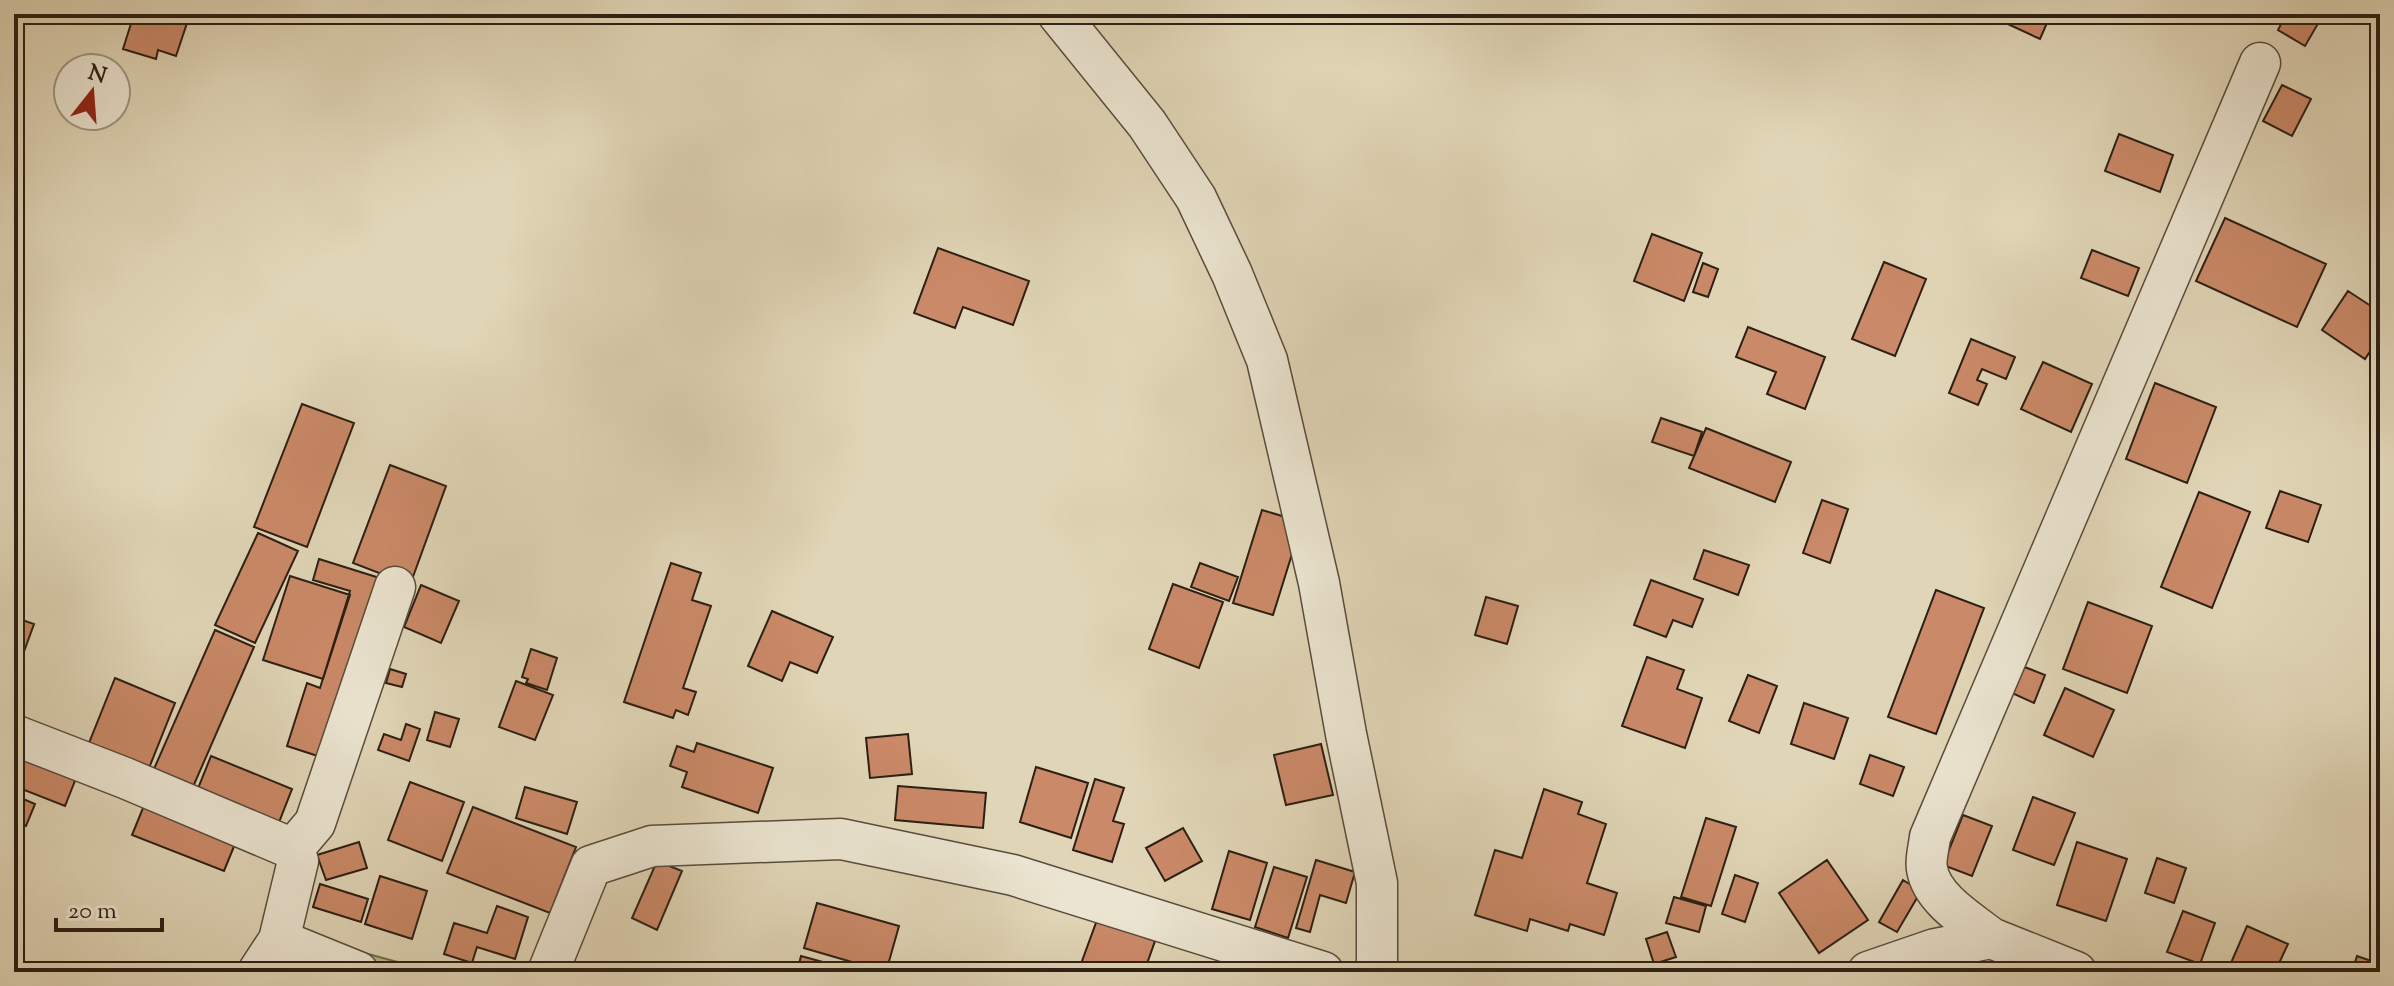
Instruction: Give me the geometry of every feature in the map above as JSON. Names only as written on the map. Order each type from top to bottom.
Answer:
[{"type":"street","points":[[1058,14],[1147,124],[1196,198],[1232,274],[1267,360],[1319,583],[1377,883],[1377,972]]},
{"type":"street","points":[[2076,972],[1991,938],[1953,908],[1934,887],[1926,868],[1930,837],[2260,63]]},
{"type":"street","points":[[293,849],[315,823],[395,587]]},
{"type":"street","points":[[14,735],[293,849],[298,861],[269,956],[358,972]]},
{"type":"street","points":[[548,972],[591,866],[652,846],[841,839],[1013,875],[1323,972]]},
{"type":"street","points":[[1887,969],[1935,949],[1991,938]]},
{"type":"green space","points":[[317,940],[434,972],[293,972]]},
{"type":"building","points":[[14,14],[22,14],[14,36]]},
{"type":"building","points":[[134,14],[171,14],[188,20],[176,56],[158,50],[156,59],[123,49]]},
{"type":"building","points":[[2000,14],[2035,14],[2034,17],[2047,23],[2040,39],[1997,19]]},
{"type":"building","points":[[2286,14],[2323,15],[2305,46],[2278,30]]},
{"type":"building","points":[[2282,85],[2311,99],[2292,136],[2263,121]]},
{"type":"building","points":[[2119,134],[2173,155],[2160,192],[2105,171]]},
{"type":"building","points":[[2225,218],[2326,264],[2297,327],[2196,281]]},
{"type":"building","points":[[1652,234],[1702,253],[1684,301],[1634,281]]},
{"type":"building","points":[[938,248],[1029,281],[1013,325],[963,307],[955,328],[914,313]]},
{"type":"building","points":[[2092,250],[2139,268],[2128,296],[2081,278]]},
{"type":"building","points":[[1884,262],[1926,279],[1895,356],[1852,339]]},
{"type":"building","points":[[1703,263],[1718,269],[1708,297],[1693,292]]},
{"type":"building","points":[[2348,291],[2380,312],[2380,336],[2365,359],[2322,330]]},
{"type":"building","points":[[1748,327],[1825,357],[1805,409],[1767,394],[1776,372],[1736,357]]},
{"type":"building","points":[[1971,339],[2015,357],[2006,379],[1982,369],[1977,380],[1987,384],[1978,405],[1949,393]]},
{"type":"building","points":[[2043,362],[2092,384],[2071,432],[2021,409]]},
{"type":"building","points":[[2155,383],[2216,407],[2187,483],[2126,459]]},
{"type":"building","points":[[302,404],[354,423],[307,547],[254,527]]},
{"type":"building","points":[[1661,418],[1702,432],[1694,456],[1652,442]]},
{"type":"building","points":[[1706,428],[1791,462],[1775,502],[1689,468]]},
{"type":"building","points":[[390,465],[446,486],[410,585],[353,563]]},
{"type":"building","points":[[2280,491],[2321,505],[2308,542],[2266,528]]},
{"type":"building","points":[[2199,492],[2250,512],[2212,608],[2161,587]]},
{"type":"building","points":[[1822,500],[1848,509],[1830,563],[1803,553]]},
{"type":"building","points":[[1262,510],[1302,522],[1273,615],[1233,603]]},
{"type":"building","points":[[258,533],[298,551],[255,643],[215,625]]},
{"type":"building","points":[[1704,550],[1749,565],[1738,595],[1694,579]]},
{"type":"building","points":[[319,559],[386,580],[330,760],[287,746],[307,683],[320,688],[350,591],[313,580]]},
{"type":"building","points":[[671,563],[701,573],[692,600],[711,606],[683,688],[696,692],[688,715],[676,710],[673,718],[624,702]]},
{"type":"building","points":[[1200,563],[1238,577],[1229,601],[1191,587]]},
{"type":"building","points":[[290,576],[350,595],[323,679],[263,660]]},
{"type":"building","points":[[1651,580],[1703,599],[1692,627],[1673,620],[1666,637],[1634,625]]},
{"type":"building","points":[[1173,584],[1223,602],[1199,668],[1149,649]]},
{"type":"building","points":[[421,585],[459,601],[441,643],[404,627]]},
{"type":"building","points":[[1936,590],[1984,608],[1936,734],[1888,717]]},
{"type":"building","points":[[1486,597],[1518,606],[1507,644],[1475,635]]},
{"type":"building","points":[[2088,602],[2152,626],[2127,693],[2063,669]]},
{"type":"building","points":[[772,611],[833,637],[817,673],[790,662],[782,681],[748,666]]},
{"type":"building","points":[[14,617],[34,624],[14,679]]},
{"type":"building","points":[[215,630],[254,647],[189,796],[150,778]]},
{"type":"building","points":[[531,649],[557,658],[547,690],[526,683],[528,679],[522,677]]},
{"type":"building","points":[[1647,657],[1684,670],[1677,689],[1702,698],[1685,748],[1622,726]]},
{"type":"building","points":[[2022,666],[2045,675],[2034,703],[2012,693]]},
{"type":"building","points":[[390,669],[406,674],[402,687],[386,683]]},
{"type":"building","points":[[1748,675],[1777,686],[1759,733],[1729,721]]},
{"type":"building","points":[[115,678],[175,703],[149,768],[89,743]]},
{"type":"building","points":[[516,681],[553,695],[535,740],[499,727]]},
{"type":"building","points":[[2065,688],[2114,710],[2093,757],[2044,735]]},
{"type":"building","points":[[1804,703],[1848,718],[1834,759],[1791,744]]},
{"type":"building","points":[[435,712],[459,719],[450,747],[427,740]]},
{"type":"building","points":[[406,724],[420,729],[409,761],[378,750],[384,734],[401,740]]},
{"type":"building","points":[[908,734],[912,774],[870,778],[866,738]]},
{"type":"building","points":[[697,743],[773,768],[758,813],[682,787],[687,772],[670,766],[677,746],[694,752]]},
{"type":"building","points":[[1321,744],[1333,795],[1286,805],[1274,755]]},
{"type":"building","points":[[29,748],[80,768],[65,806],[14,786]]},
{"type":"building","points":[[1870,755],[1904,767],[1893,796],[1860,784]]},
{"type":"building","points":[[211,756],[292,789],[276,830],[195,796]]},
{"type":"building","points":[[1036,767],[1088,783],[1071,838],[1020,822]]},
{"type":"building","points":[[1095,779],[1124,788],[1113,821],[1124,824],[1112,862],[1073,850]]},
{"type":"building","points":[[410,782],[464,802],[442,861],[388,840]]},
{"type":"building","points":[[898,786],[986,793],[983,828],[895,820]]},
{"type":"building","points":[[525,787],[577,802],[567,834],[516,818]]},
{"type":"building","points":[[1544,789],[1582,802],[1578,814],[1606,824],[1587,883],[1617,893],[1604,935],[1570,924],[1568,931],[1530,919],[1527,931],[1475,915],[1495,850],[1522,858]]},
{"type":"building","points":[[14,795],[35,804],[26,826],[14,821]]},
{"type":"building","points":[[2033,797],[2075,813],[2054,865],[2013,850]]},
{"type":"building","points":[[145,803],[237,839],[224,871],[132,835]]},
{"type":"building","points":[[473,807],[576,847],[550,913],[447,873]]},
{"type":"building","points":[[1963,815],[1992,826],[1972,876],[1943,865]]},
{"type":"building","points":[[1706,818],[1736,827],[1711,906],[1681,897]]},
{"type":"building","points":[[1183,828],[1202,861],[1165,881],[1146,848]]},
{"type":"building","points":[[359,842],[367,868],[326,880],[317,855]]},
{"type":"building","points":[[2077,842],[2127,859],[2106,921],[2057,905]]},
{"type":"building","points":[[1229,851],[1267,863],[1250,920],[1212,909]]},
{"type":"building","points":[[2157,858],[2186,868],[2174,903],[2145,893]]},
{"type":"building","points":[[1316,860],[1355,872],[1346,903],[1320,895],[1310,932],[1296,928]]},
{"type":"building","points":[[1827,860],[1868,920],[1819,953],[1779,893]]},
{"type":"building","points":[[657,861],[682,871],[657,930],[632,918]]},
{"type":"building","points":[[1274,867],[1307,877],[1288,938],[1255,927]]},
{"type":"building","points":[[1735,875],[1758,883],[1745,922],[1722,914]]},
{"type":"building","points":[[380,876],[427,891],[412,939],[365,924]]},
{"type":"building","points":[[1903,880],[1921,891],[1897,932],[1879,922]]},
{"type":"building","points":[[320,884],[368,899],[361,922],[313,907]]},
{"type":"building","points":[[1674,897],[1706,906],[1699,932],[1666,923]]},
{"type":"building","points":[[817,903],[899,926],[886,972],[804,948]]},
{"type":"building","points":[[497,906],[528,917],[515,959],[477,947],[472,963],[444,954],[454,923],[487,933]]},
{"type":"building","points":[[2183,911],[2215,923],[2200,964],[2167,952]]},
{"type":"building","points":[[1097,920],[1155,941],[1144,972],[1078,972]]},
{"type":"building","points":[[2247,926],[2288,944],[2275,972],[2227,972]]},
{"type":"building","points":[[1667,932],[1676,957],[1654,964],[1646,939]]},
{"type":"building","points":[[801,956],[859,972],[797,972]]},
{"type":"building","points":[[2357,956],[2380,964],[2380,972],[2352,972]]}]
